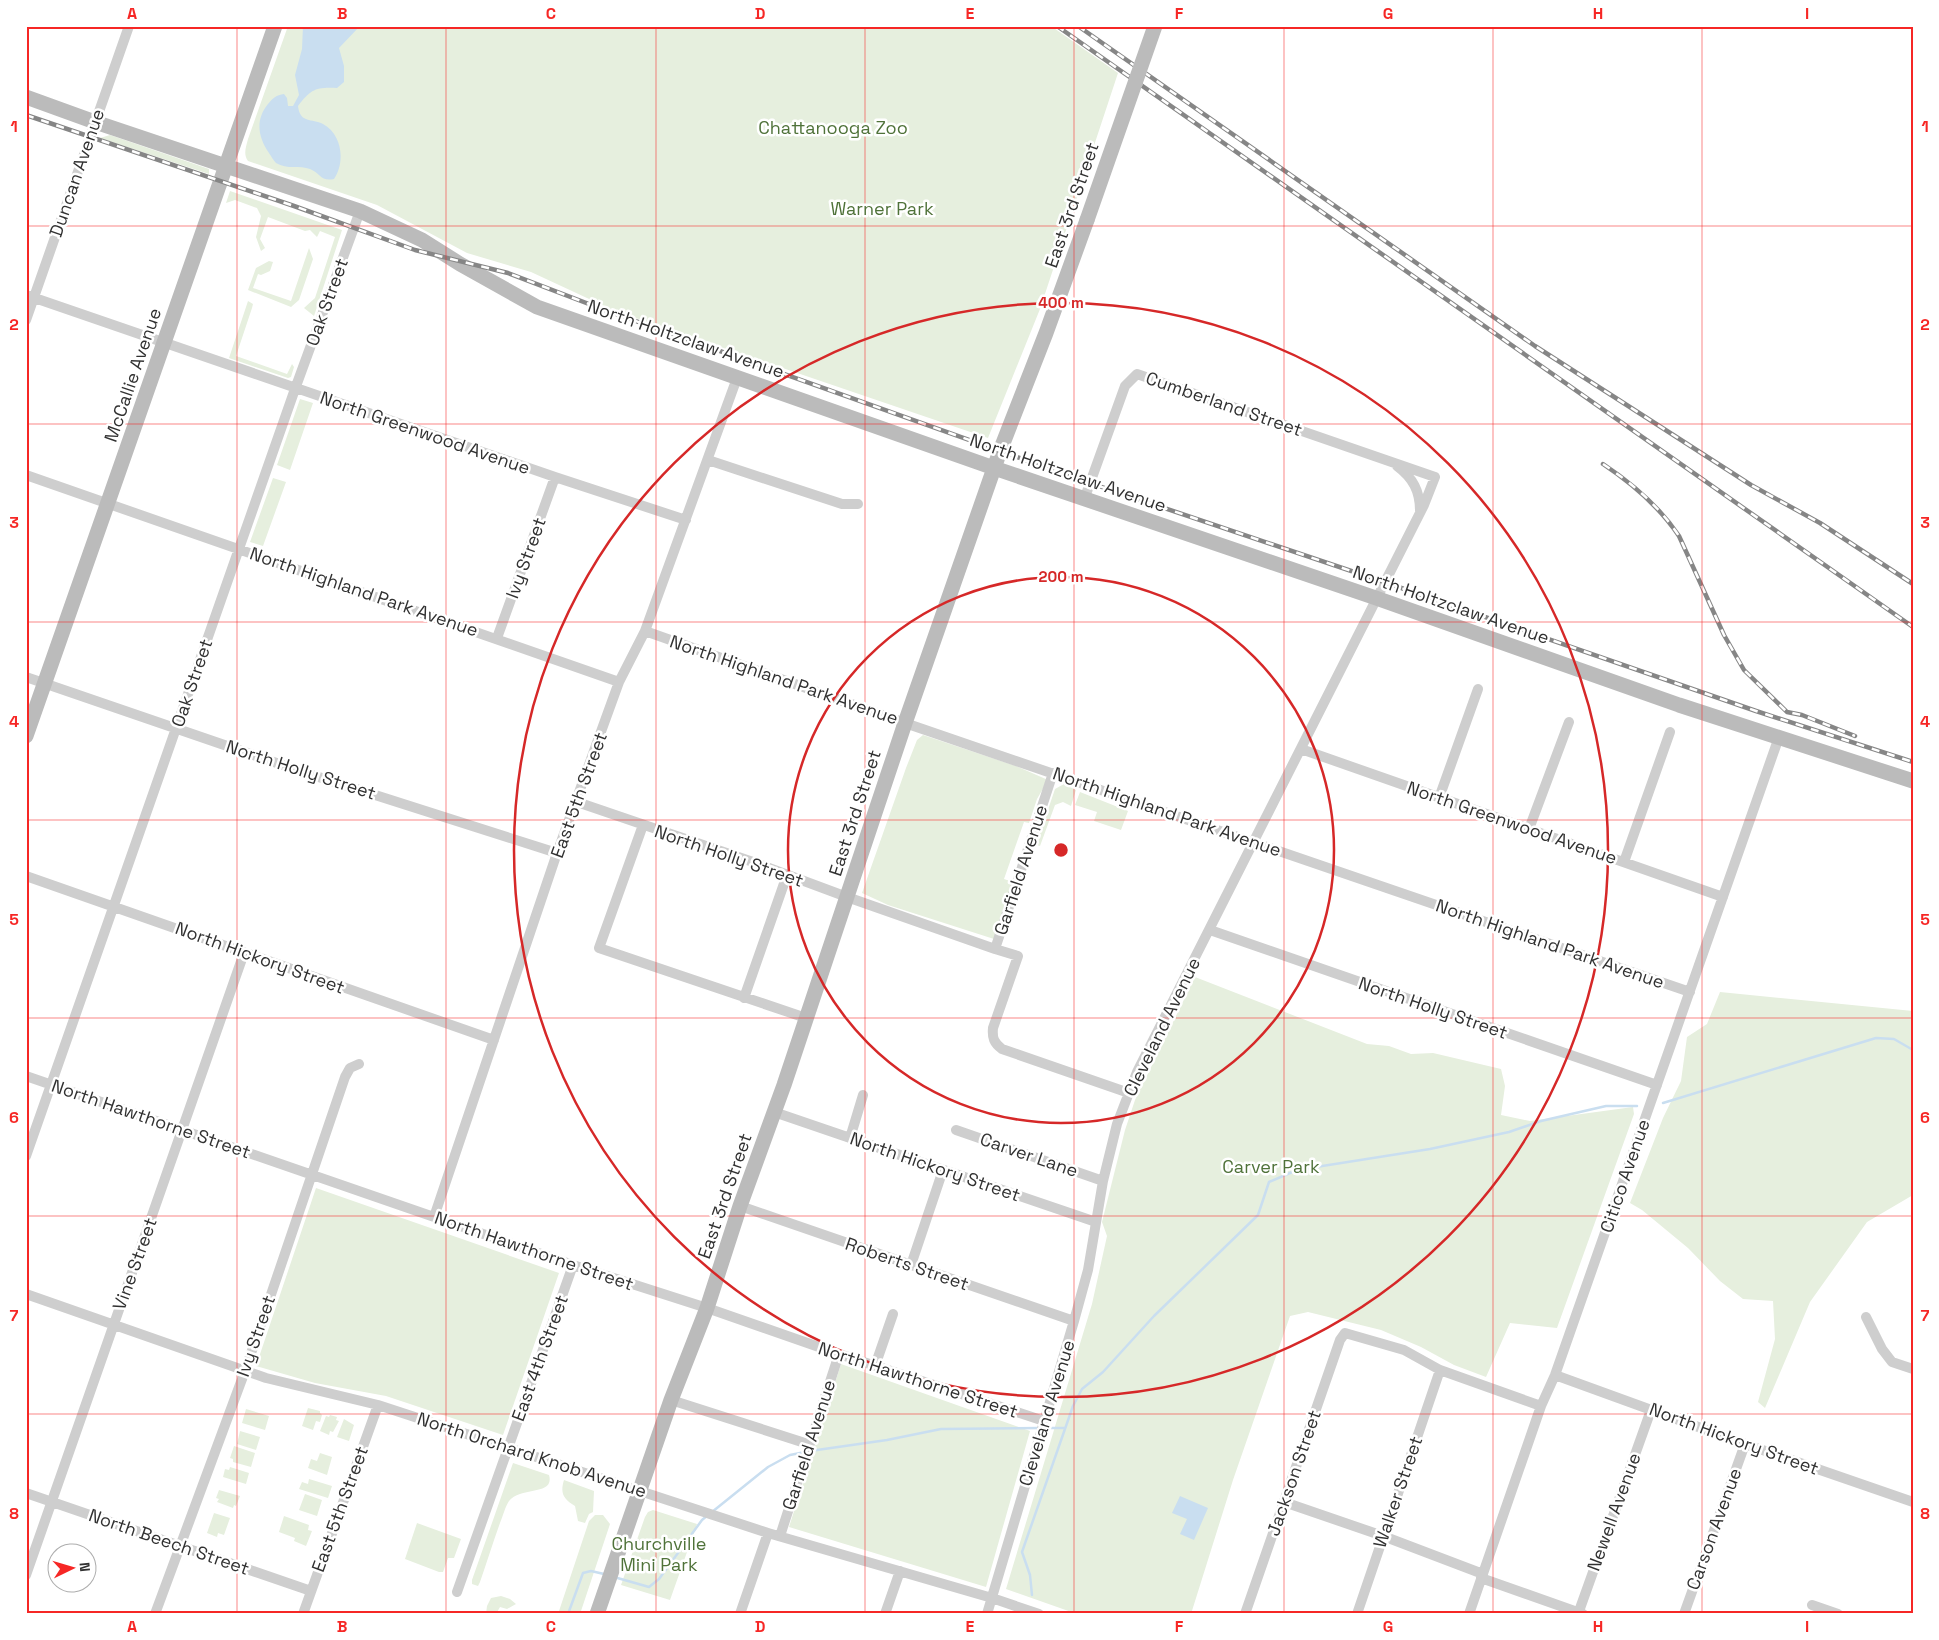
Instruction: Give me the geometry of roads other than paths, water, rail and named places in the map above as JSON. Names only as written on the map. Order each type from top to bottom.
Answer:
[{"type":"main road","name":"McCallie Avenue","points":[[26,736],[275,26]]},
{"type":"main road","name":"East 3rd Street","points":[[597,1614],[774,1112],[905,722],[994,468],[1087,220],[1154,26]]},
{"type":"main road","name":"North Holtzclaw Avenue","points":[[26,97],[360,211],[422,240],[460,264],[537,307],[994,468],[1085,497],[1679,705],[1913,780]]},
{"type":"street","name":"Duncan Avenue","points":[[26,320],[30,296],[129,26]]},
{"type":"street","name":"Oak Street","points":[[26,1156],[295,388],[360,211]]},
{"type":"street","name":"North Greenwood Avenue","points":[[30,296],[555,477],[686,520]]},
{"type":"street","name":"Cumberland Street","points":[[1085,497],[1125,386],[1137,374],[1435,477]]},
{"type":"street","name":"East 5th Street","points":[[434,1217],[468,1122],[558,853],[619,682],[645,631],[737,378]]},
{"type":"street","name":"Cumberland Street","points":[[1383,459],[1406,473],[1413,481],[1419,494],[1420,513]]},
{"type":"street","points":[[708,460],[842,504],[858,504]]},
{"type":"street","name":"North Highland Park Avenue","points":[[26,475],[619,682]]},
{"type":"street","name":"Ivy Street","points":[[497,638],[555,477]]},
{"type":"street","name":"Cleveland Avenue","points":[[987,1614],[1074,1321],[1088,1270],[1103,1181],[1117,1124],[1137,1072],[1420,513],[1435,477]]},
{"type":"street","name":"North Highland Park Avenue","points":[[645,631],[1690,992]]},
{"type":"street","name":"North Holly Street","points":[[26,677],[303,772],[558,853]]},
{"type":"street","points":[[1439,798],[1478,689]]},
{"type":"street","points":[[1529,829],[1569,722]]},
{"type":"street","points":[[1624,862],[1670,732]]},
{"type":"street","name":"Citico Avenue","points":[[1469,1614],[1540,1406],[1555,1375],[1779,737]]},
{"type":"street","name":"North Greenwood Avenue","points":[[1301,749],[1723,897]]},
{"type":"street","name":"Garfield Avenue","points":[[1053,773],[995,949],[1018,956],[992,1028],[992,1037],[995,1044],[1002,1049],[1129,1093]]},
{"type":"street","name":"North Holly Street","points":[[577,802],[750,861],[995,949]]},
{"type":"street","points":[[643,825],[599,948],[806,1018]]},
{"type":"street","points":[[744,998],[787,875]]},
{"type":"street","name":"North Hickory Street","points":[[26,876],[494,1040]]},
{"type":"street","name":"North Holly Street","points":[[1210,930],[1657,1085]]},
{"type":"street","name":"Vine Street","points":[[26,1575],[244,953]]},
{"type":"street","name":"Ivy Street","points":[[156,1614],[245,1371],[310,1174],[345,1077],[350,1068],[359,1064]]},
{"type":"street","name":"North Hawthorne Street","points":[[26,1076],[573,1265],[1044,1421]]},
{"type":"street","points":[[850,1138],[864,1095]]},
{"type":"street","name":"North Hickory Street","points":[[774,1112],[1096,1222]]},
{"type":"street","name":"Carver Lane","points":[[956,1130],[1103,1181]]},
{"type":"street","points":[[911,1265],[943,1170]]},
{"type":"street","name":"Roberts Street","points":[[740,1206],[1074,1321]]},
{"type":"street","name":"East 4th Street","points":[[457,1592],[573,1265]]},
{"type":"street","name":"North Orchard Knob Avenue","points":[[26,1294],[266,1378],[378,1404],[768,1533],[992,1598],[1039,1614]]},
{"type":"street","points":[[875,1366],[893,1314]]},
{"type":"street","points":[[1866,1317],[1882,1349],[1892,1362],[1913,1369]]},
{"type":"street","name":"Jackson Street","points":[[1245,1614],[1340,1340],[1345,1333],[1404,1350],[1440,1370]]},
{"type":"street","name":"Garfield Avenue","points":[[780,1536],[808,1444],[839,1354]]},
{"type":"street","points":[[1440,1370],[1540,1406]]},
{"type":"street","name":"Walker Street","points":[[1357,1614],[1440,1370]]},
{"type":"street","name":"North Hickory Street","points":[[1555,1375],[1745,1444],[1913,1502]]},
{"type":"street","points":[[671,1400],[808,1444]]},
{"type":"street","name":"East 5th Street","points":[[303,1614],[378,1404]]},
{"type":"street","name":"Newell Avenue","points":[[1580,1613],[1651,1410]]},
{"type":"street","name":"Carson Avenue","points":[[1684,1614],[1745,1444]]},
{"type":"street","name":"North Beech Street","points":[[26,1493],[311,1591]]},
{"type":"street","points":[[1284,1502],[1383,1536],[1580,1613]]},
{"type":"street","points":[[740,1614],[768,1533]]},
{"type":"street","points":[[885,1614],[900,1571]]},
{"type":"street","points":[[1812,1605],[1838,1614]]},
{"type":"water","points":[[303,26],[360,26],[339,48],[344,66],[344,82],[337,88],[314,90],[298,106],[301,116],[307,120],[323,124],[335,135],[341,157],[338,172],[334,179],[330,180],[306,168],[276,163],[265,147],[260,135],[261,116],[271,100],[284,94],[287,98],[288,106],[293,106],[299,95],[295,75],[302,49]]},
{"type":"water","points":[[1180,1496],[1208,1508],[1194,1540],[1180,1534],[1187,1519],[1172,1513]]},
{"type":"waterway","points":[[1663,1103],[1876,1038],[1894,1039],[1913,1050]]},
{"type":"waterway","points":[[1032,1595],[1030,1575],[1022,1552],[1073,1406],[1082,1389],[1103,1372],[1154,1316],[1258,1215],[1269,1182],[1297,1170],[1430,1149],[1509,1132],[1541,1121],[1606,1106],[1637,1106]]},
{"type":"waterway","points":[[810,1451],[887,1440],[941,1429],[1040,1428]]},
{"type":"waterway","points":[[1046,1428],[1065,1428]]},
{"type":"waterway","points":[[712,1512],[768,1467],[790,1455],[805,1452]]},
{"type":"waterway","points":[[614,1577],[649,1587],[659,1579],[702,1520],[708,1515]]},
{"type":"waterway","points":[[568,1614],[583,1573],[591,1571],[604,1574]]},
{"type":"railway","points":[[1057,26],[1913,627]]},
{"type":"railway","points":[[1078,26],[1535,346],[1751,485],[1820,523],[1913,584]]},
{"type":"railway","points":[[26,115],[294,206],[415,250],[508,273],[602,309],[1090,483],[1384,582],[1756,711],[1913,762]]},
{"type":"railway","points":[[1603,464],[1645,496],[1679,536],[1724,635],[1744,670],[1787,712],[1802,715],[1855,736]]},
{"type":"park label","name":"Chattanooga Zoo","points":[[833,128]]},
{"type":"park label","name":"Warner Park","points":[[882,209]]},
{"type":"park label","name":"Carver Park","points":[[1271,1167]]},
{"type":"park label","name":"Churchville Mini Park","points":[[659,1554]]}]
